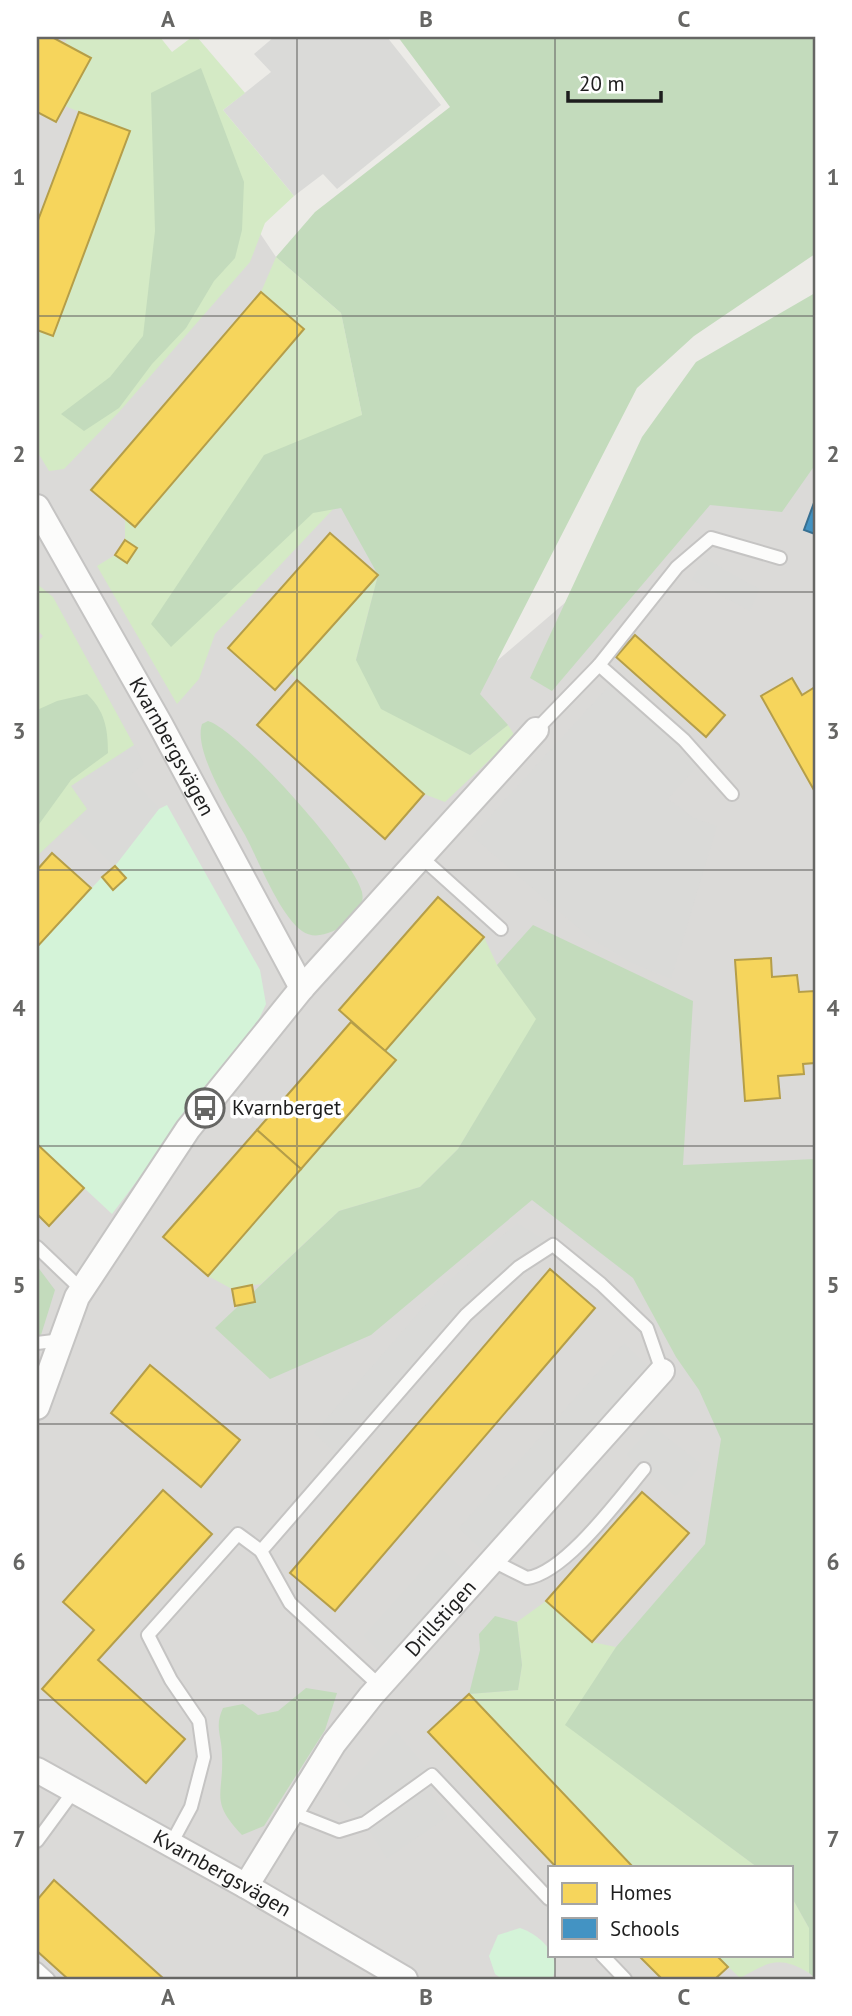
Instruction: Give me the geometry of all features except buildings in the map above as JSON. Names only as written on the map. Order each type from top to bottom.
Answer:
[{"type":"street","name":"Kvarnbergsvägen","points":[[37,507],[160,724],[302,988]]},
{"type":"street","points":[[37,1407],[82,1290],[188,1129],[302,988],[536,730]]},
{"type":"street","name":"Drillstigen","points":[[246,1886],[334,1743],[380,1686],[662,1371]]},
{"type":"street","name":"Kvarnbergsvägen","points":[[37,1770],[246,1886],[405,1979]]},
{"type":"lane","points":[[536,730],[600,665],[677,567],[711,538],[780,558]]},
{"type":"lane","points":[[600,665],[684,740],[732,794]]},
{"type":"lane","points":[[421,857],[501,929]]},
{"type":"lane","points":[[261,1551],[466,1315],[519,1266],[553,1245],[601,1284],[647,1328],[662,1371]]},
{"type":"lane","points":[[37,1247],[82,1290]]},
{"type":"lane","points":[[37,1343],[62,1340]]},
{"type":"lane","points":[[493,1561],[527,1578],[550,1571],[568,1556],[645,1469]]},
{"type":"lane","points":[[171,1844],[191,1807],[204,1758],[199,1721],[171,1680],[148,1635],[238,1534],[261,1551],[290,1602],[380,1686]]},
{"type":"lane","points":[[291,1812],[338,1831],[365,1823],[432,1775],[548,1898]]},
{"type":"lane","points":[[37,1841],[73,1792]]},
{"type":"lane","points":[[603,1956],[625,1979]]},
{"type":"lane","points":[[37,1969],[48,1979]]},
{"type":"shaded area","points":[[37,37],[128,37],[276,257],[336,316],[428,720],[815,389],[815,1979],[37,1979]]},
{"type":"shaded area","points":[[274,37],[387,37],[441,105],[337,189],[323,174],[294,196],[223,110],[271,72],[254,54]]},
{"type":"shaded area","points":[[704,558],[759,589],[750,611],[692,580]]},
{"type":"shaded area","points":[[615,679],[702,761],[668,799],[694,818],[717,826],[671,979],[632,963],[590,938],[472,836]]},
{"type":"shaded area","points":[[134,745],[144,764],[129,776],[159,809],[115,866],[71,823],[87,809],[71,787]]},
{"type":"shaded area","points":[[517,1223],[553,1245],[519,1267],[341,1458],[314,1433],[440,1288]]},
{"type":"shaded area","points":[[624,1343],[658,1376],[493,1561],[459,1528]]},
{"type":"shaded area","points":[[652,1426],[701,1464],[676,1496],[627,1455]]},
{"type":"shaded area","points":[[442,1549],[474,1582],[397,1667],[364,1636]]},
{"type":"shaded area","points":[[396,1732],[432,1775],[433,1797],[447,1817],[387,1858],[365,1823],[338,1796]]},
{"type":"green space","points":[[67,37],[160,37],[172,52],[192,37],[197,37],[245,93],[223,110],[294,196],[265,223],[250,262],[119,412],[64,469],[49,471],[37,451],[37,330],[53,335],[130,132],[65,106],[91,58],[65,43]]},
{"type":"green space","points":[[398,37],[815,37],[815,254],[694,336],[637,388],[480,694],[508,725],[470,755],[381,709],[356,660],[378,575],[341,508],[313,513],[171,647],[151,624],[264,455],[362,415],[341,313],[276,257],[315,212],[450,107]]},
{"type":"green space","points":[[201,68],[244,182],[242,230],[235,258],[214,281],[186,328],[152,364],[119,408],[84,431],[61,414],[110,377],[143,336],[155,231],[151,93]]},
{"type":"green space","points":[[276,257],[341,313],[362,415],[338,504],[215,634],[199,679],[177,704],[97,566],[115,555],[128,563],[137,548],[125,540],[125,519],[135,527],[304,330],[261,292]]},
{"type":"green space","points":[[815,293],[815,465],[782,512],[710,505],[552,691],[530,678],[642,437],[696,362]]},
{"type":"green space","points":[[378,575],[356,660],[470,755],[508,725],[515,736],[445,802],[424,794],[290,673]]},
{"type":"green space","points":[[37,584],[53,597],[134,745],[71,786],[87,809],[37,856],[37,643],[43,636],[37,630]]},
{"type":"green space","points":[[87,694],[98,707],[104,721],[108,753],[71,780],[37,827],[37,710],[57,701]]},
{"type":"green space","points":[[208,721],[244,747],[269,771],[339,853],[362,892],[361,906],[350,920],[331,932],[313,935],[302,931],[285,912],[208,764],[201,735],[202,724]]},
{"type":"green space","points":[[167,805],[260,970],[266,1004],[259,1019],[112,1214],[37,1144],[37,947],[102,877],[113,890],[125,878],[115,866],[159,809]]},
{"type":"green space","points":[[533,925],[693,1001],[683,1165],[815,1159],[815,1978],[809,1973],[809,1928],[792,1898],[792,1866],[756,1866],[565,1725],[616,1647],[705,1544],[721,1439],[699,1390],[676,1357],[633,1278],[532,1200],[371,1335],[270,1379],[215,1328],[339,1211],[420,1187],[458,1149],[536,1019],[497,965]]},
{"type":"green space","points":[[484,937],[497,965],[537,1019],[458,1149],[420,1187],[339,1211],[261,1284],[232,1289],[208,1276],[385,1051]]},
{"type":"green space","points":[[37,1266],[55,1290],[37,1348]]},
{"type":"green space","points":[[546,1601],[592,1642],[616,1647],[566,1725],[756,1866],[632,1866],[469,1694],[518,1690],[522,1665],[517,1622]]},
{"type":"green space","points":[[495,1616],[517,1622],[522,1665],[518,1690],[469,1694],[480,1650],[479,1634]]},
{"type":"green space","points":[[306,1688],[337,1693],[325,1730],[264,1826],[242,1835],[225,1814],[220,1797],[222,1755],[219,1726],[223,1708],[243,1704],[258,1715],[278,1711]]},
{"type":"green space","points":[[792,1898],[809,1928],[809,1973],[782,1962],[759,1968],[740,1978],[717,1956],[792,1956]]},
{"type":"green space","points":[[520,1928],[542,1941],[548,1948],[548,1956],[552,1956],[555,1963],[552,1979],[502,1979],[495,1974],[489,1956],[498,1935]]},
{"type":"place","name":"Kvarnberget","points":[[205,1108]]}]
